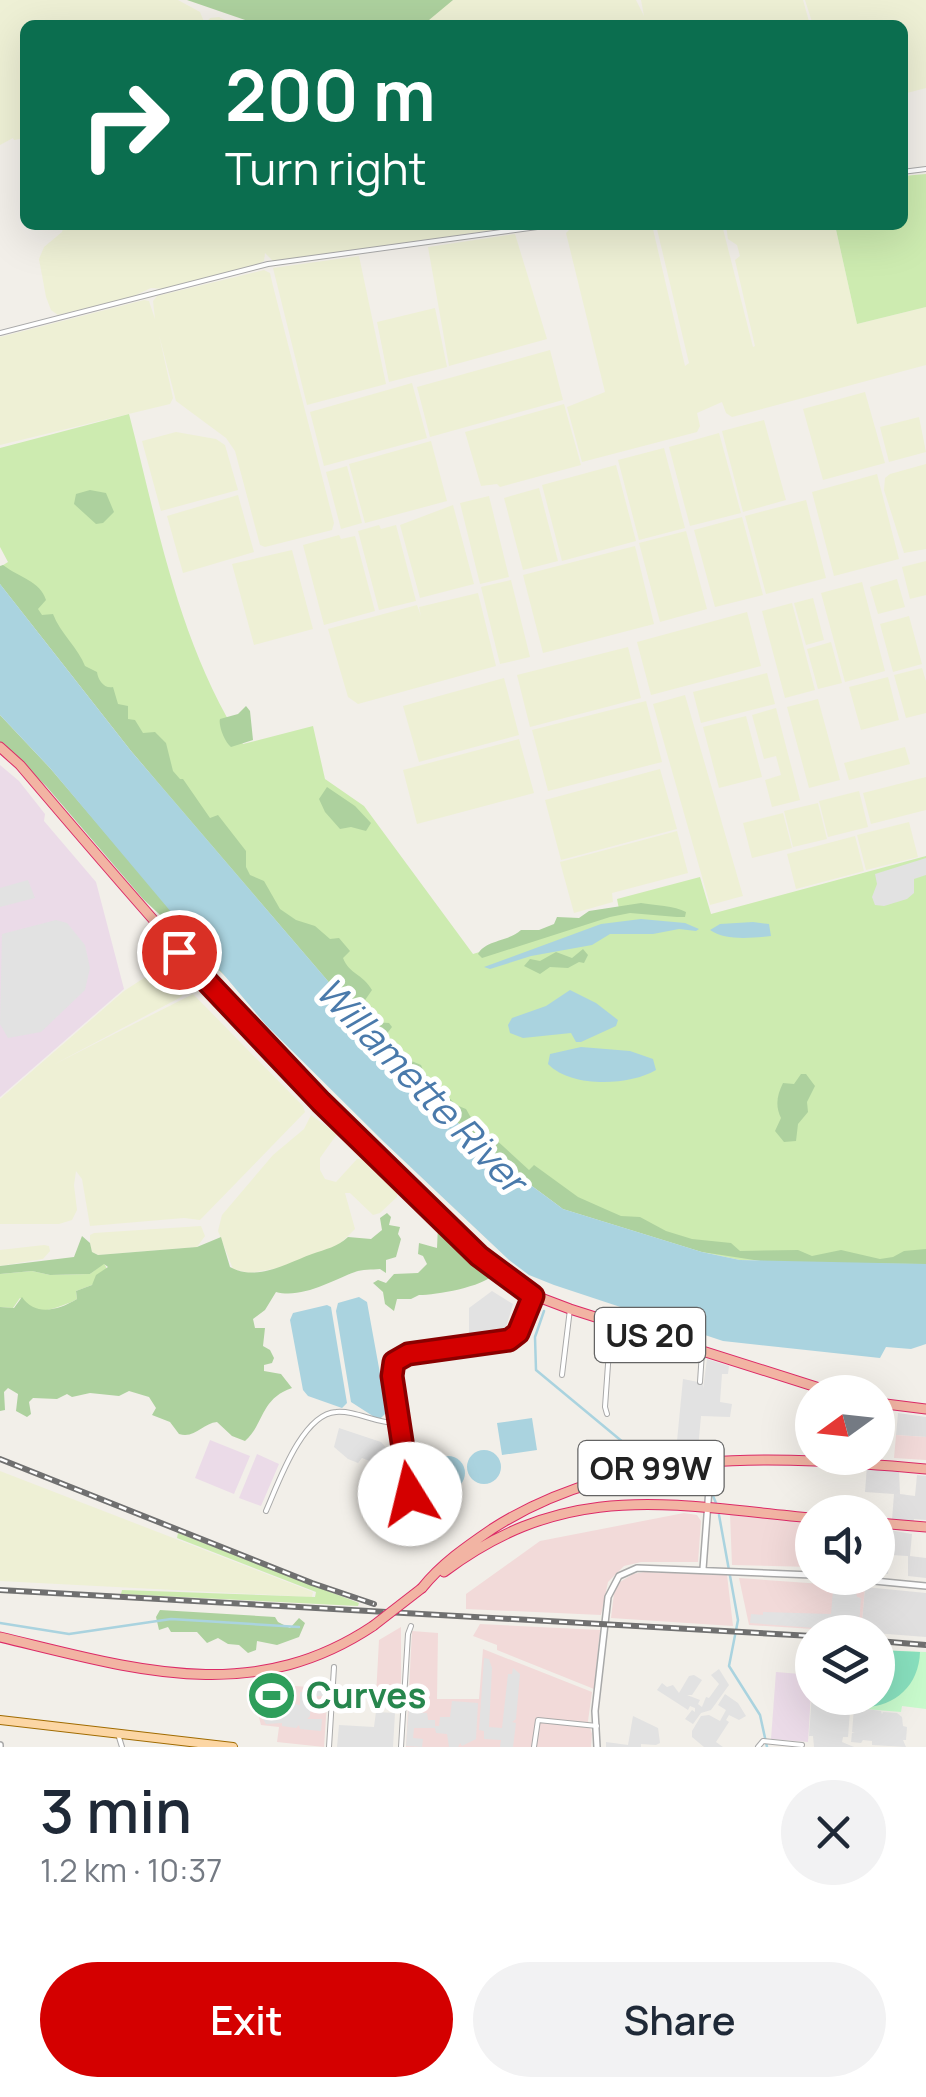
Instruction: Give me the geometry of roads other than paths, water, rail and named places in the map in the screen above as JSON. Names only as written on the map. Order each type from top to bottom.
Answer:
[{"type":"highway","name":"US 20","points":[[0,747],[20,765],[222,1001],[479,1256],[533,1296],[795,1381]]},
{"type":"highway","points":[[895,1406],[926,1409]]},
{"type":"highway","name":"OR 99W","points":[[422,1588],[435,1572],[486,1534],[556,1496],[639,1470],[711,1461],[811,1460],[926,1469]]},
{"type":"highway","name":"OR 99W","points":[[0,1637],[153,1672],[222,1676],[274,1670],[310,1659],[373,1626],[488,1542],[554,1514],[628,1505],[795,1516]]},
{"type":"highway","points":[[895,1525],[926,1528]]},
{"type":"main road","points":[[0,1720],[232,1747]]},
{"type":"street","points":[[0,333],[268,264],[516,230]]},
{"type":"street","points":[[418,1534],[392,1376],[396,1360],[408,1354],[509,1340],[518,1333],[533,1296]]},
{"type":"street","points":[[562,1375],[570,1309]]},
{"type":"street","points":[[607,1414],[611,1322]]},
{"type":"street","points":[[700,1382],[702,1352]]},
{"type":"street","points":[[266,1511],[305,1430],[318,1418],[336,1412],[382,1424],[399,1423]]},
{"type":"street","points":[[702,1569],[711,1461]]},
{"type":"street","points":[[597,1747],[595,1711],[610,1590],[620,1576],[638,1568],[795,1573]]},
{"type":"street","points":[[895,1583],[926,1586]]},
{"type":"street","points":[[401,1747],[408,1634],[412,1626]]},
{"type":"street","points":[[329,1747],[334,1667]]},
{"type":"street","points":[[534,1747],[538,1720],[597,1726]]},
{"type":"street","points":[[118,1734],[122,1747]]},
{"type":"street","points":[[758,1747],[766,1742],[802,1745]]},
{"type":"water","points":[[0,584],[131,751],[423,1092],[513,1172],[563,1209],[702,1252],[740,1260],[926,1264],[926,1344],[911,1349],[886,1347],[880,1358],[723,1341],[554,1285],[529,1275],[509,1260],[266,1025],[50,768],[0,715]]},
{"type":"water","points":[[641,919],[685,923],[699,929],[610,934],[592,945],[531,956],[490,969],[484,967],[601,924]]},
{"type":"water","points":[[720,924],[769,924],[771,936],[731,937],[710,930]]},
{"type":"water","points":[[570,990],[618,1020],[616,1026],[581,1042],[576,1042],[571,1033],[523,1038],[510,1033],[508,1025],[512,1018],[546,1006]]},
{"type":"water","points":[[581,1047],[630,1051],[653,1059],[656,1070],[631,1079],[600,1082],[571,1077],[548,1064],[550,1054]]},
{"type":"water","points":[[359,1297],[367,1302],[387,1412],[379,1420],[351,1402],[336,1311],[338,1303]]},
{"type":"water","points":[[331,1307],[347,1403],[342,1408],[308,1396],[303,1390],[290,1320],[293,1313]]},
{"type":"water","points":[[532,1418],[537,1450],[502,1455],[497,1423]]},
{"type":"water","points":[[484,1450],[496,1455],[501,1467],[496,1479],[484,1484],[472,1479],[467,1467],[472,1455]]},
{"type":"water","points":[[448,1456],[460,1461],[465,1473],[460,1485],[448,1490],[436,1485],[431,1473],[436,1461]]},
{"type":"waterway","points":[[544,1311],[535,1337],[536,1370],[624,1443],[655,1458]]},
{"type":"waterway","points":[[665,1473],[671,1479],[704,1486]]},
{"type":"waterway","points":[[713,1496],[716,1503]]},
{"type":"waterway","points":[[719,1515],[738,1620],[729,1666],[760,1715],[767,1747]]},
{"type":"waterway","points":[[0,1623],[69,1634],[171,1619],[299,1627]]},
{"type":"railway","points":[[0,1459],[374,1604]]},
{"type":"railway","points":[[0,1590],[795,1635]]},
{"type":"railway","points":[[895,1642],[926,1645]]},
{"type":"place","name":"Curves","points":[[271,1695]]},
{"type":"water label","name":"Willamette River","points":[[422,1084]]}]
